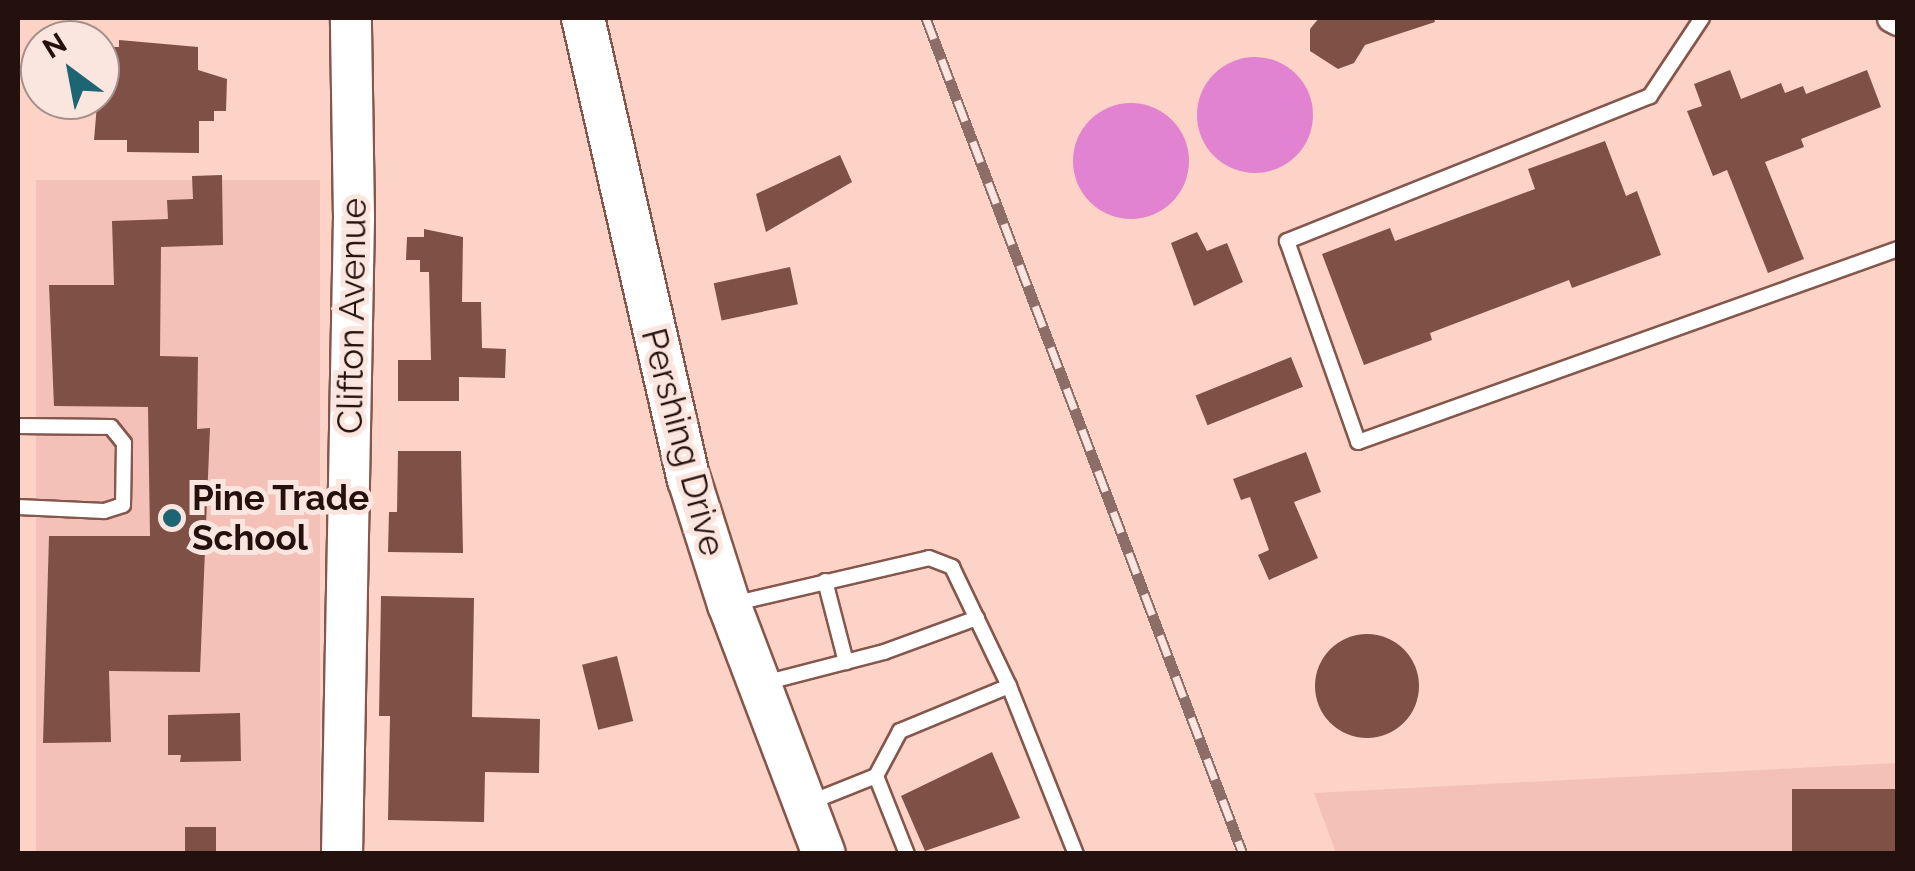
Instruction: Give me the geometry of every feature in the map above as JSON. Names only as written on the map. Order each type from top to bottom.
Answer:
[{"type":"main road","name":"Clifton Avenue","points":[[342,854],[354,218],[351,18]]},
{"type":"main road","name":"Pershing Drive","points":[[583,18],[689,479],[729,604],[824,854]]},
{"type":"lane","points":[[1702,18],[1650,96],[1287,241],[1358,442],[1898,249]]},
{"type":"lane","points":[[18,426],[111,427],[124,443],[124,505],[104,511],[18,507]]},
{"type":"lane","points":[[729,604],[929,558],[952,567],[1010,686],[1076,854]]},
{"type":"lane","points":[[824,581],[846,662]]},
{"type":"lane","points":[[758,684],[846,662],[977,618]]},
{"type":"lane","points":[[807,804],[876,776],[900,731],[1010,686]]},
{"type":"lane","points":[[876,776],[907,854]]},
{"type":"shaded area","points":[[1255,57],[1277,61],[1296,74],[1309,93],[1313,115],[1309,137],[1296,156],[1277,169],[1255,173],[1233,169],[1214,156],[1201,137],[1197,115],[1201,93],[1214,74],[1233,61]]},
{"type":"shaded area","points":[[1131,103],[1153,107],[1172,120],[1185,139],[1189,161],[1185,183],[1172,202],[1153,215],[1131,219],[1109,215],[1090,202],[1077,183],[1073,161],[1077,139],[1090,120],[1109,107]]},
{"type":"shaded area","name":"Pine Trade School","points":[[36,180],[320,180],[320,854],[36,854]]},
{"type":"shaded area","points":[[1897,763],[1897,853],[1336,853],[1314,793]]},
{"type":"building","points":[[1319,18],[1434,18],[1435,22],[1365,45],[1354,63],[1338,69],[1310,51],[1310,29]]},
{"type":"building","points":[[120,40],[198,47],[198,70],[227,79],[226,111],[214,111],[214,121],[199,121],[199,153],[127,152],[127,140],[94,140],[96,120],[120,120]]},
{"type":"building","points":[[1730,70],[1741,99],[1781,83],[1785,93],[1803,86],[1806,94],[1867,70],[1881,107],[1801,139],[1804,147],[1765,162],[1804,259],[1768,273],[1727,170],[1713,176],[1687,111],[1702,106],[1694,84]]},
{"type":"building","points":[[1605,141],[1626,196],[1637,191],[1661,255],[1572,288],[1569,280],[1430,333],[1432,340],[1364,365],[1322,254],[1390,228],[1395,241],[1535,189],[1528,169]]},
{"type":"building","points":[[840,155],[852,182],[766,232],[756,194]]},
{"type":"building","points":[[222,175],[223,245],[161,247],[160,356],[198,357],[197,429],[210,428],[200,672],[109,671],[111,742],[43,743],[49,536],[150,536],[148,407],[54,406],[49,285],[114,285],[112,221],[168,219],[167,200],[193,199],[192,176]]},
{"type":"building","points":[[424,229],[463,237],[462,302],[481,302],[482,348],[506,349],[505,378],[459,377],[459,401],[398,401],[398,360],[431,360],[429,272],[420,272],[420,260],[406,260],[407,237],[424,237]]},
{"type":"building","points":[[1197,232],[1207,251],[1227,243],[1243,282],[1194,306],[1171,243]]},
{"type":"building","points":[[790,267],[798,304],[722,320],[714,283]]},
{"type":"building","points":[[1291,357],[1303,387],[1207,425],[1196,396]]},
{"type":"building","points":[[398,451],[461,451],[463,553],[388,552],[389,512],[397,512]]},
{"type":"building","points":[[1306,452],[1321,492],[1294,502],[1318,558],[1269,580],[1258,555],[1269,550],[1250,497],[1241,500],[1233,479]]},
{"type":"building","points":[[381,596],[474,598],[472,717],[540,719],[539,773],[485,772],[484,822],[388,820],[390,716],[379,716]]},
{"type":"building","points":[[1367,634],[1387,638],[1410,657],[1419,686],[1415,706],[1396,729],[1367,738],[1347,734],[1324,715],[1315,686],[1319,666],[1338,643]]},
{"type":"building","points":[[617,656],[633,721],[598,730],[582,665]]},
{"type":"building","points":[[240,713],[241,761],[180,762],[181,755],[168,755],[168,715]]},
{"type":"building","points":[[992,752],[1020,818],[925,851],[901,796]]},
{"type":"building","points":[[1792,789],[1898,789],[1898,854],[1792,854]]},
{"type":"building","points":[[185,827],[216,827],[216,854],[185,854]]},
{"type":"railway","points":[[926,18],[1243,854]]},
{"type":"place","name":"Pine Trade School","points":[[172,518]]}]
